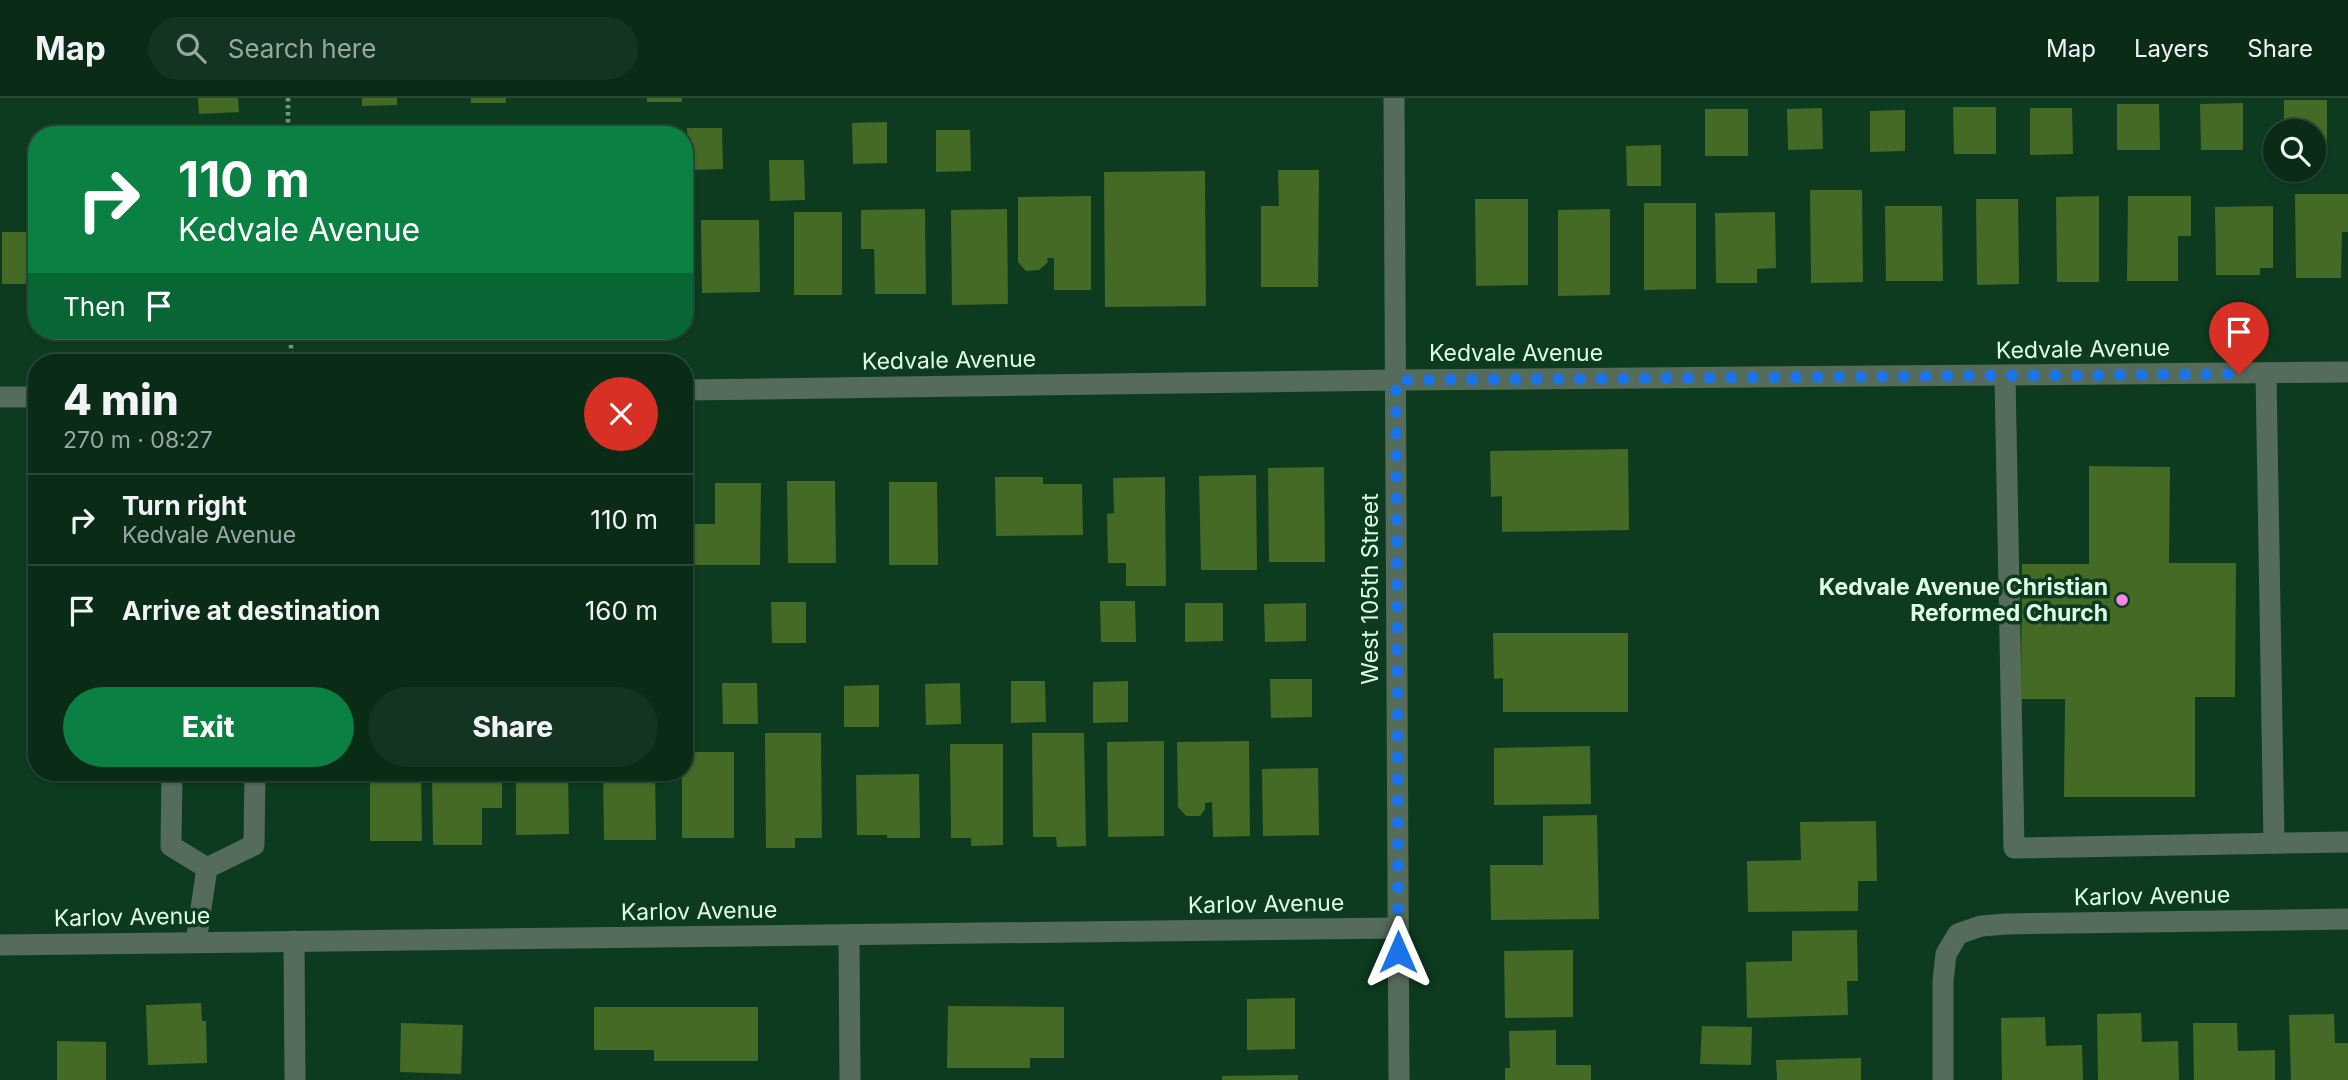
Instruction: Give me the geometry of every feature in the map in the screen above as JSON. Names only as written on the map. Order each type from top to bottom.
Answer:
[{"type":"street","name":"West 105th Street","points":[[1394,98],[1399,1080]]},
{"type":"street","name":"Kedvale Avenue","points":[[693,390],[1396,380],[2005,377],[2348,372]]},
{"type":"street","points":[[2266,373],[2274,844]]},
{"type":"street","points":[[2005,377],[2014,848],[2348,842]]},
{"type":"street","points":[[0,397],[28,397]]},
{"type":"street","points":[[172,781],[171,846],[207,868]]},
{"type":"street","points":[[207,868],[254,845],[255,781]]},
{"type":"street","points":[[196,942],[207,868]]},
{"type":"street","name":"Karlov Avenue","points":[[1943,1080],[1943,981],[1946,954],[1958,934],[1981,926],[2006,924],[2348,919]]},
{"type":"street","name":"Karlov Avenue","points":[[0,945],[1398,928]]},
{"type":"street","points":[[849,935],[850,1080]]},
{"type":"street","points":[[294,941],[295,1080]]},
{"type":"path","points":[[288,98],[288,126]]},
{"type":"building","points":[[198,98],[238,98],[239,112],[199,114]]},
{"type":"building","points":[[362,98],[397,98],[397,105],[362,106]]},
{"type":"building","points":[[471,98],[506,98],[506,103],[471,103]]},
{"type":"building","points":[[647,98],[682,98],[682,102],[647,102]]},
{"type":"building","points":[[2284,100],[2327,100],[2327,146],[2326,119],[2284,119]]},
{"type":"building","points":[[2243,103],[2243,150],[2201,150],[2200,104]]},
{"type":"building","points":[[2117,104],[2159,104],[2160,150],[2117,150]]},
{"type":"building","points":[[1953,107],[1996,107],[1996,154],[1954,154]]},
{"type":"building","points":[[1822,108],[1823,149],[1788,150],[1787,109]]},
{"type":"building","points":[[2030,108],[2072,108],[2073,154],[2030,155]]},
{"type":"building","points":[[1705,109],[1748,109],[1748,156],[1705,156]]},
{"type":"building","points":[[1905,110],[1905,151],[1870,152],[1870,111]]},
{"type":"building","points":[[887,122],[887,163],[853,164],[852,123]]},
{"type":"building","points":[[693,128],[722,128],[723,169],[693,170]]},
{"type":"building","points":[[936,130],[970,130],[971,171],[936,172]]},
{"type":"building","points":[[1661,145],[1661,186],[1627,186],[1626,146]]},
{"type":"building","points":[[769,160],[804,160],[805,200],[770,201]]},
{"type":"building","points":[[1278,170],[1319,170],[1318,287],[1261,287],[1261,206],[1279,206]]},
{"type":"building","points":[[1205,171],[1206,306],[1105,307],[1104,172]]},
{"type":"building","points":[[1810,190],[1862,190],[1863,282],[1811,283]]},
{"type":"building","points":[[2295,194],[2348,194],[2348,232],[2342,232],[2341,278],[2296,278]]},
{"type":"building","points":[[1091,196],[1091,290],[1054,290],[1054,258],[1047,258],[1048,262],[1039,270],[1026,271],[1018,262],[1018,197]]},
{"type":"building","points":[[2099,196],[2099,282],[2057,282],[2056,197]]},
{"type":"building","points":[[2128,196],[2191,196],[2191,236],[2178,236],[2178,281],[2127,281]]},
{"type":"building","points":[[1475,199],[1528,199],[1528,285],[1476,286]]},
{"type":"building","points":[[1976,199],[2018,199],[2019,284],[1977,285]]},
{"type":"building","points":[[1644,203],[1696,203],[1696,289],[1644,290]]},
{"type":"building","points":[[1885,206],[1942,206],[1943,281],[1886,281]]},
{"type":"building","points":[[2273,206],[2273,268],[2260,268],[2260,275],[2216,275],[2215,207]]},
{"type":"building","points":[[925,209],[926,294],[875,294],[874,249],[861,249],[861,210]]},
{"type":"building","points":[[1007,209],[1008,304],[952,305],[951,210]]},
{"type":"building","points":[[1610,209],[1610,295],[1558,296],[1558,210]]},
{"type":"building","points":[[794,212],[842,212],[842,295],[794,295]]},
{"type":"building","points":[[1775,212],[1776,268],[1757,269],[1757,283],[1716,283],[1715,213]]},
{"type":"building","points":[[701,220],[759,220],[760,292],[702,293]]},
{"type":"building","points":[[2,232],[28,232],[28,284],[2,284]]},
{"type":"building","points":[[1628,449],[1629,530],[1502,532],[1502,496],[1491,497],[1490,451]]},
{"type":"building","points":[[2089,466],[2170,467],[2169,563],[2236,563],[2235,697],[2195,697],[2195,797],[2064,797],[2065,699],[2021,699],[2022,564],[2089,564]]},
{"type":"building","points":[[1324,467],[1325,562],[1269,562],[1268,468]]},
{"type":"building","points":[[1256,475],[1257,570],[1201,570],[1199,476]]},
{"type":"building","points":[[995,477],[1043,477],[1043,484],[1082,484],[1083,535],[996,536]]},
{"type":"building","points":[[1165,477],[1166,586],[1126,586],[1126,563],[1108,563],[1107,514],[1114,513],[1113,478]]},
{"type":"building","points":[[787,481],[835,481],[836,563],[788,563]]},
{"type":"building","points":[[889,482],[937,482],[938,565],[889,565]]},
{"type":"building","points":[[715,483],[761,483],[760,565],[693,565],[693,524],[715,524]]},
{"type":"building","points":[[1100,601],[1135,601],[1136,642],[1101,642]]},
{"type":"building","points":[[771,602],[806,602],[806,643],[772,643]]},
{"type":"building","points":[[1185,603],[1223,603],[1223,641],[1185,642]]},
{"type":"building","points":[[1306,603],[1306,641],[1265,642],[1264,604]]},
{"type":"building","points":[[1493,633],[1628,633],[1628,712],[1503,712],[1503,678],[1494,679]]},
{"type":"building","points":[[1270,679],[1312,679],[1312,717],[1271,718]]},
{"type":"building","points":[[1011,681],[1045,681],[1046,722],[1011,723]]},
{"type":"building","points":[[1128,681],[1128,722],[1093,723],[1093,682]]},
{"type":"building","points":[[722,683],[757,683],[758,724],[723,724]]},
{"type":"building","points":[[960,683],[961,724],[926,725],[925,684]]},
{"type":"building","points":[[879,685],[879,727],[844,727],[844,686]]},
{"type":"building","points":[[765,733],[821,733],[822,838],[795,838],[795,848],[766,848]]},
{"type":"building","points":[[1032,733],[1084,733],[1086,846],[1057,847],[1056,837],[1033,837]]},
{"type":"building","points":[[1164,741],[1164,836],[1108,837],[1107,742]]},
{"type":"building","points":[[1249,741],[1250,836],[1213,837],[1212,802],[1205,803],[1205,809],[1200,816],[1186,816],[1178,807],[1177,742]]},
{"type":"building","points":[[950,744],[1003,744],[1003,845],[971,846],[971,838],[951,838]]},
{"type":"building","points":[[1590,746],[1591,804],[1494,805],[1494,748]]},
{"type":"building","points":[[693,752],[734,752],[734,838],[682,838],[682,781],[693,781]]},
{"type":"building","points":[[1318,768],[1319,835],[1263,836],[1262,769]]},
{"type":"building","points":[[919,774],[920,838],[857,835],[856,775]]},
{"type":"building","points":[[370,781],[421,781],[422,841],[370,841]]},
{"type":"building","points":[[432,781],[502,781],[502,808],[482,808],[482,845],[433,845]]},
{"type":"building","points":[[516,781],[568,781],[569,834],[516,835]]},
{"type":"building","points":[[603,781],[655,781],[656,840],[604,840]]},
{"type":"building","points":[[1597,815],[1599,919],[1491,920],[1490,865],[1543,865],[1543,816]]},
{"type":"building","points":[[1876,821],[1877,881],[1858,881],[1858,911],[1748,912],[1747,861],[1801,860],[1800,822]]},
{"type":"building","points":[[1857,930],[1858,981],[1847,981],[1848,1015],[1747,1018],[1746,962],[1792,961],[1792,931]]},
{"type":"building","points":[[1573,950],[1573,1017],[1505,1018],[1504,951]]},
{"type":"building","points":[[1295,998],[1295,1049],[1247,1050],[1247,999]]},
{"type":"building","points":[[201,1003],[202,1021],[206,1021],[207,1063],[148,1065],[146,1005]]},
{"type":"building","points":[[948,1006],[1064,1007],[1064,1058],[1030,1058],[1030,1068],[947,1068]]},
{"type":"building","points":[[594,1007],[758,1007],[758,1061],[654,1061],[654,1050],[594,1050]]},
{"type":"building","points":[[2141,1013],[2142,1042],[2178,1041],[2179,1080],[2098,1080],[2097,1014]]},
{"type":"building","points":[[2334,1014],[2335,1043],[2348,1043],[2348,1080],[2291,1080],[2289,1015]]},
{"type":"building","points":[[2045,1017],[2046,1046],[2082,1045],[2083,1080],[2002,1080],[2001,1018]]},
{"type":"building","points":[[401,1023],[463,1025],[461,1074],[400,1072]]},
{"type":"building","points":[[2193,1023],[2237,1023],[2238,1051],[2275,1050],[2275,1080],[2194,1080]]},
{"type":"building","points":[[1702,1026],[1752,1027],[1751,1065],[1700,1064]]},
{"type":"building","points":[[1556,1030],[1556,1065],[1591,1065],[1591,1080],[1505,1080],[1505,1068],[1510,1068],[1509,1031]]},
{"type":"building","points":[[57,1041],[106,1042],[106,1080],[57,1080]]},
{"type":"building","points":[[1861,1058],[1861,1080],[1777,1080],[1776,1060]]},
{"type":"building","points":[[1298,1075],[1298,1080],[1222,1080],[1222,1076]]},
{"type":"place","name":"Kedvale Avenue Christian Reformed Church","points":[[2122,600]]},
{"type":"route","points":[[1398,952],[1396,380],[2239,374]]}]
